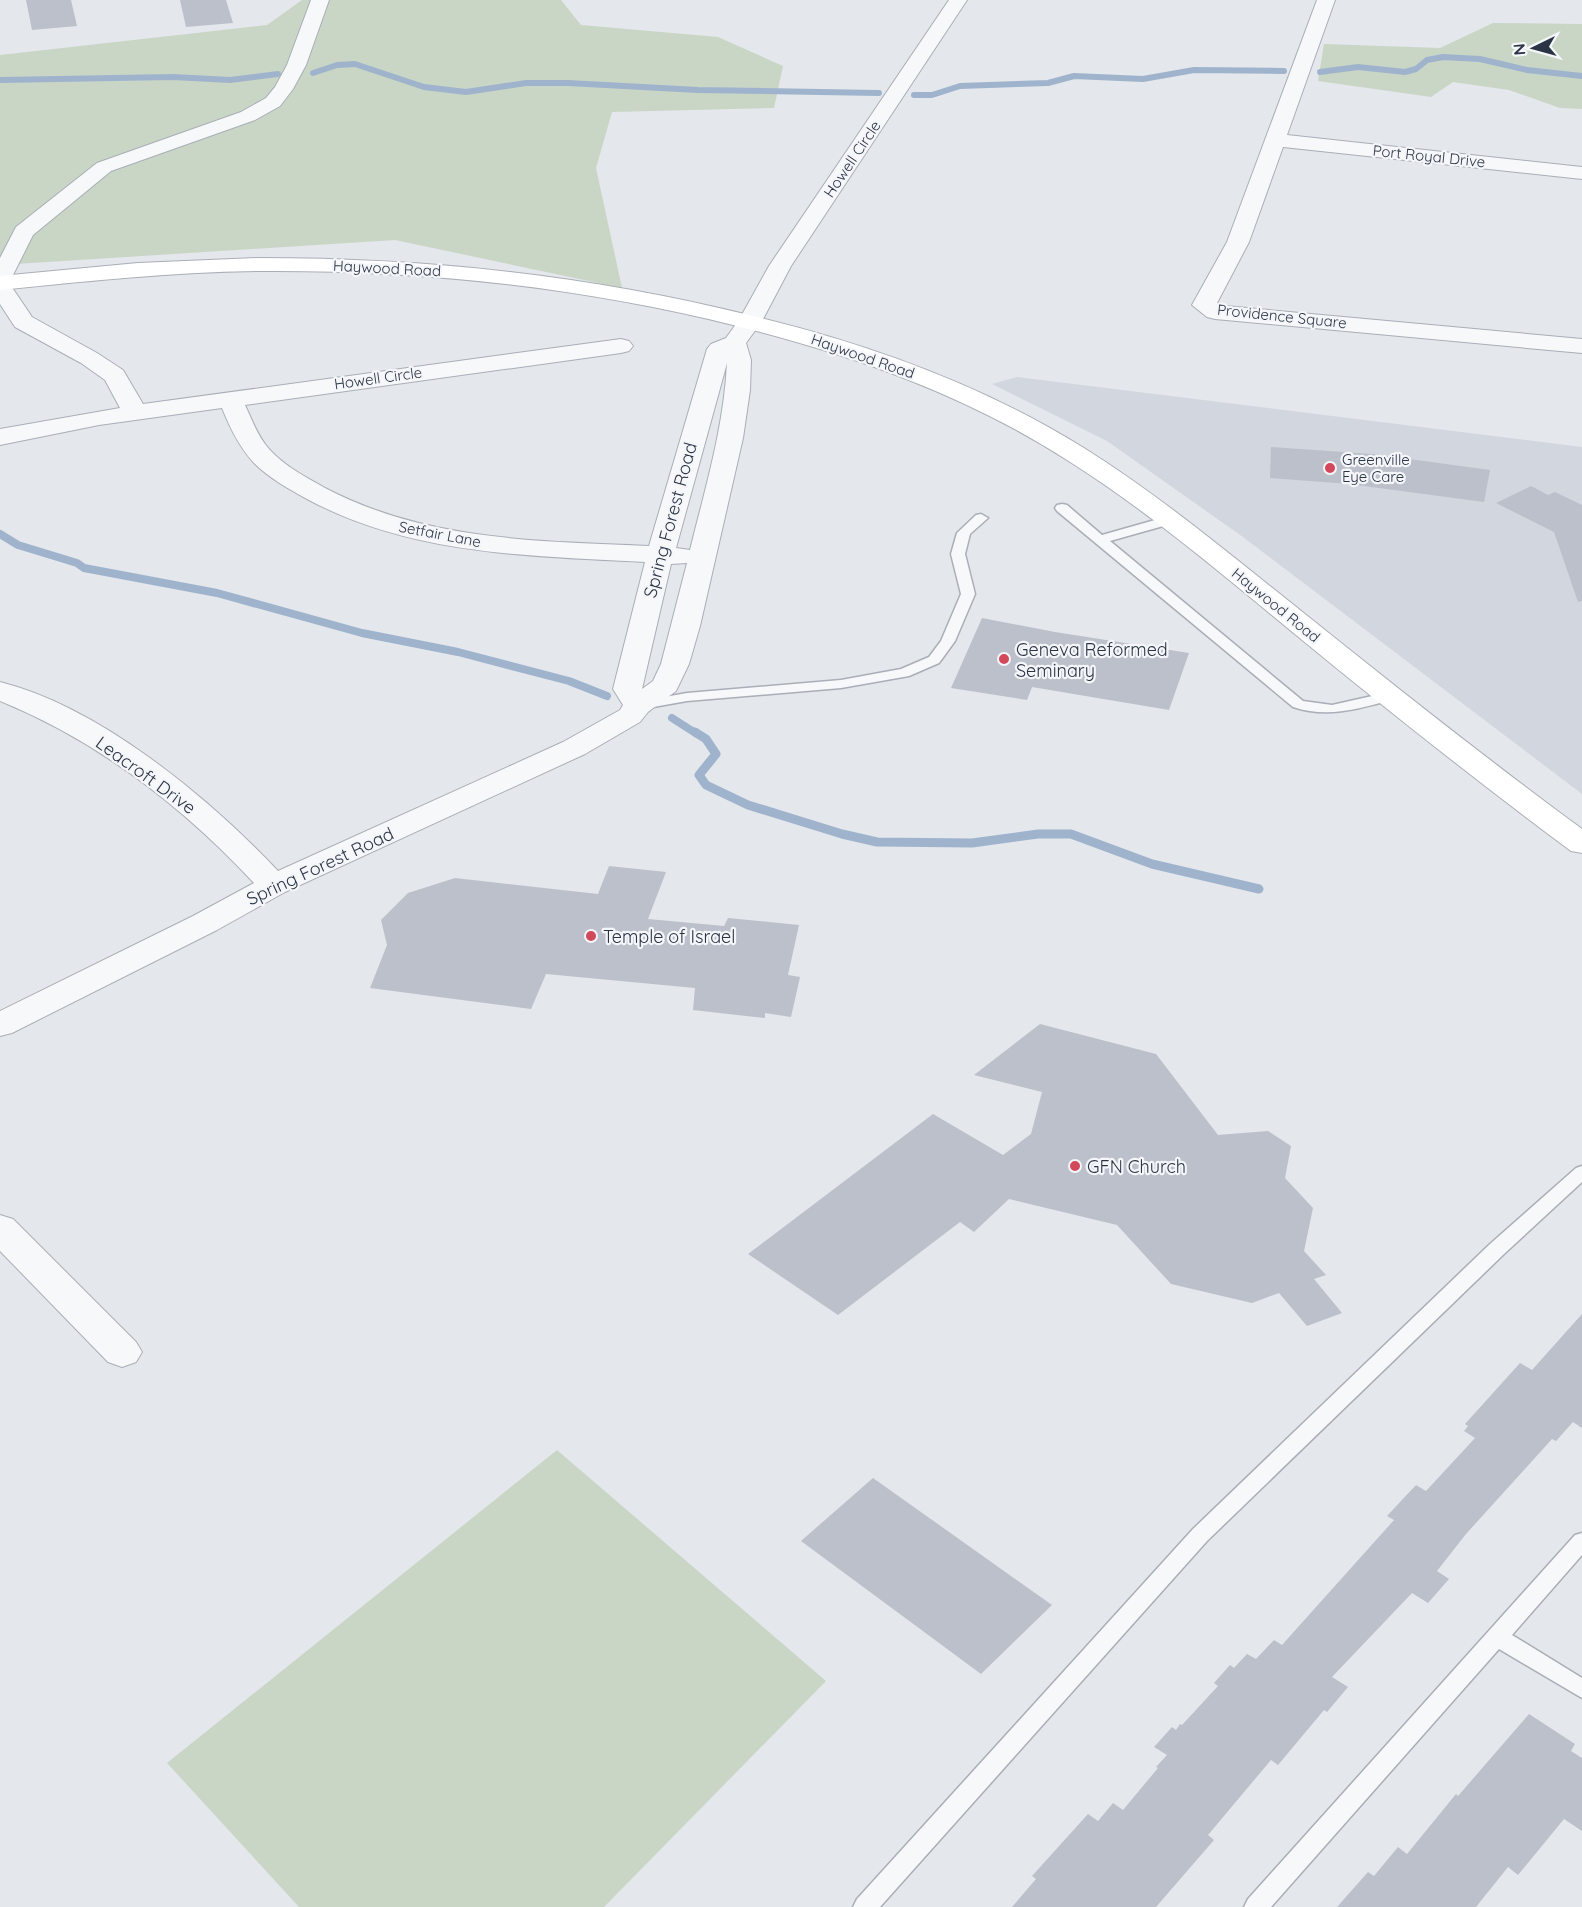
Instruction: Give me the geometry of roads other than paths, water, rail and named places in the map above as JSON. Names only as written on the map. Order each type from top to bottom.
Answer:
[{"type":"main road","name":"Haywood Road","points":[[0,283],[188,267],[325,265],[408,268],[494,275],[613,291],[686,304],[861,353],[975,400],[1058,443],[1103,471],[1169,520],[1472,762],[1582,844]]},
{"type":"street","points":[[135,413],[114,375],[89,358],[23,322],[0,283],[24,232],[104,167],[248,116],[264,109],[275,100],[284,88],[295,65],[320,0]]},
{"type":"street","name":"Howell Circle","points":[[750,321],[780,266],[958,0]]},
{"type":"street","name":"Providence Square","points":[[1326,0],[1230,262],[1204,305],[1215,312],[1582,346]]},
{"type":"street","name":"Port Royal Drive","points":[[1275,140],[1582,173]]},
{"type":"street","name":"Spring Forest Road","points":[[638,706],[627,689],[660,555],[719,349],[734,343],[750,321]]},
{"type":"street","name":"Spring Forest Road","points":[[0,1025],[205,923],[274,885],[574,748],[630,716],[638,706],[666,685],[675,664],[717,499],[738,390],[739,360],[734,343]]},
{"type":"street","name":"Howell Circle","points":[[0,437],[135,413],[621,346]]},
{"type":"street","name":"Setfair Lane","points":[[231,400],[242,428],[266,460],[309,490],[361,514],[420,532],[475,543],[701,557]]},
{"type":"street","name":"Leacroft Drive","points":[[0,691],[33,704],[83,730],[133,761],[187,802],[247,854],[274,885]]},
{"type":"street","points":[[0,1228],[122,1352]]},
{"type":"lane","points":[[1062,508],[1298,704],[1315,710],[1337,709],[1390,696]]},
{"type":"lane","points":[[638,706],[669,699],[841,684],[903,673],[934,660],[948,641],[968,594],[958,554],[964,533],[981,518]]},
{"type":"lane","points":[[1102,539],[1169,520]]},
{"type":"lane","points":[[865,1907],[1200,1535],[1497,1249],[1582,1172]]},
{"type":"lane","points":[[1256,1907],[1582,1541]]},
{"type":"lane","points":[[1497,1637],[1582,1689]]},
{"type":"waterway","points":[[1320,72],[1358,67],[1405,72],[1416,69],[1427,60],[1443,57],[1480,59],[1527,70],[1582,76]]},
{"type":"waterway","points":[[313,73],[337,65],[355,64],[424,87],[466,92],[526,83],[568,83],[698,90],[879,93]]},
{"type":"waterway","points":[[914,95],[932,95],[960,86],[1048,83],[1074,76],[1143,79],[1194,70],[1284,71]]},
{"type":"waterway","points":[[0,80],[173,77],[230,80],[278,74]]},
{"type":"waterway","points":[[0,534],[18,545],[77,563],[84,568],[217,593],[362,633],[458,652],[569,681],[607,696]]},
{"type":"waterway","points":[[672,718],[697,734]]},
{"type":"waterway","points":[[695,732],[706,739],[716,754],[699,775],[706,785],[748,805],[842,834],[877,842],[972,843],[1038,834],[1071,834],[1152,864],[1259,889]]},
{"type":"place","name":"Greenville Eye Care","points":[[1330,468]]},
{"type":"place","name":"Geneva Reformed Seminary","points":[[1004,659]]},
{"type":"place","name":"Temple of Israel","points":[[591,936]]},
{"type":"place","name":"GFN Church","points":[[1075,1166]]}]
